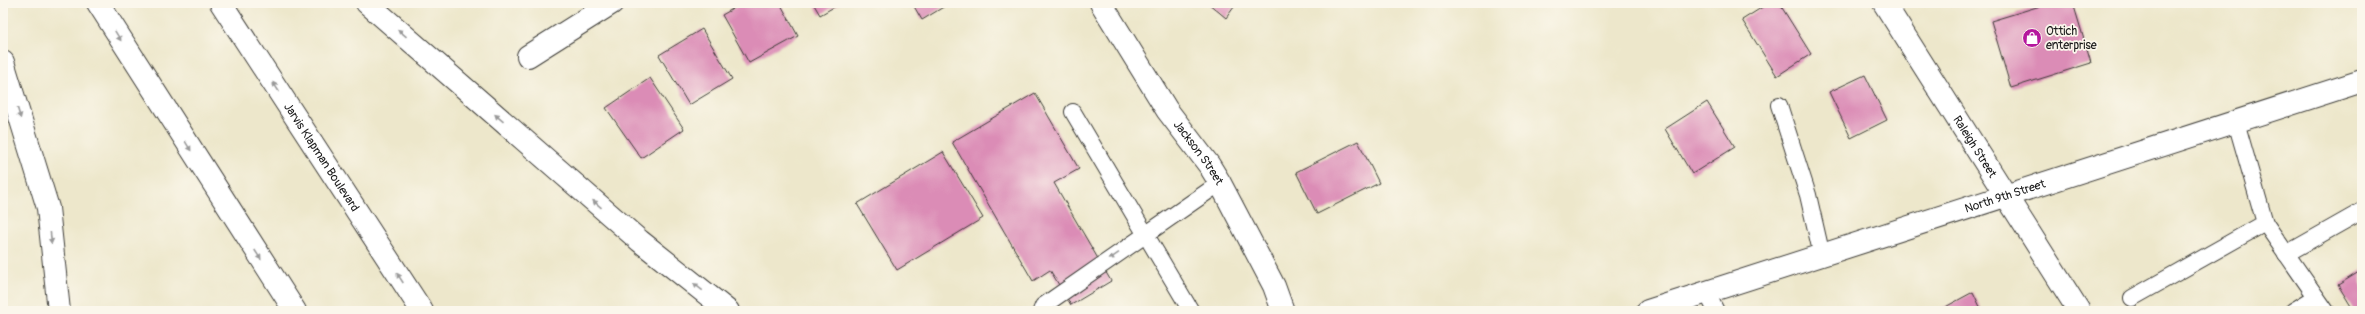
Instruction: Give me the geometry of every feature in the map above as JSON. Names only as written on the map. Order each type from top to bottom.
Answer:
[{"type":"main road","points":[[98,3],[295,311]]},
{"type":"main road","name":"Jarvis Klapman Boulevard","points":[[221,3],[422,311]]},
{"type":"main road","points":[[367,3],[640,241],[728,311]]},
{"type":"main road","points":[[528,56],[612,3]]},
{"type":"main road","name":"Jackson Street","points":[[1101,3],[1167,110],[1209,165],[1220,182],[1274,286],[1283,311]]},
{"type":"main road","name":"Raleigh Street","points":[[1884,3],[2079,311]]},
{"type":"main road","points":[[3,62],[48,208],[58,311]]},
{"type":"main road","name":"North 9th Street","points":[[1648,311],[1712,302],[1822,256],[2362,81]]},
{"type":"lane","points":[[1779,105],[1808,195],[1822,256]]},
{"type":"lane","points":[[1073,112],[1191,311]]},
{"type":"lane","points":[[2236,122],[2265,223],[2326,311]]},
{"type":"lane","points":[[1041,311],[1043,306],[1220,182]]},
{"type":"lane","points":[[2286,254],[2362,211]]},
{"type":"lane","points":[[2132,298],[2265,223]]},
{"type":"lane","points":[[2293,311],[2316,297]]},
{"type":"building","points":[[743,3],[780,3],[798,36],[749,63],[722,15]]},
{"type":"building","points":[[813,3],[841,3],[820,15]]},
{"type":"building","points":[[912,3],[950,3],[922,20]]},
{"type":"building","points":[[1208,3],[1237,3],[1226,18]]},
{"type":"building","points":[[1769,3],[1779,3],[1811,54],[1777,76],[1742,20]]},
{"type":"building","points":[[2050,3],[2073,3],[2091,63],[2011,88],[1991,21]]},
{"type":"building","points":[[702,29],[732,79],[689,105],[659,55]]},
{"type":"building","points":[[1865,75],[1887,120],[1851,138],[1829,92]]},
{"type":"building","points":[[650,78],[684,129],[641,158],[606,108]]},
{"type":"building","points":[[1035,93],[1079,169],[1054,183],[1111,281],[1071,305],[1050,270],[1033,281],[952,142]]},
{"type":"building","points":[[1707,102],[1735,147],[1692,174],[1665,129]]},
{"type":"building","points":[[1358,141],[1379,183],[1317,214],[1296,172]]},
{"type":"building","points":[[943,152],[983,218],[897,270],[857,204]]},
{"type":"building","points":[[2362,270],[2362,311],[2354,311],[2338,285]]},
{"type":"building","points":[[1973,292],[1982,311],[1938,311]]},
{"type":"place","name":"Ottich enterprise","points":[[2032,38]]}]
